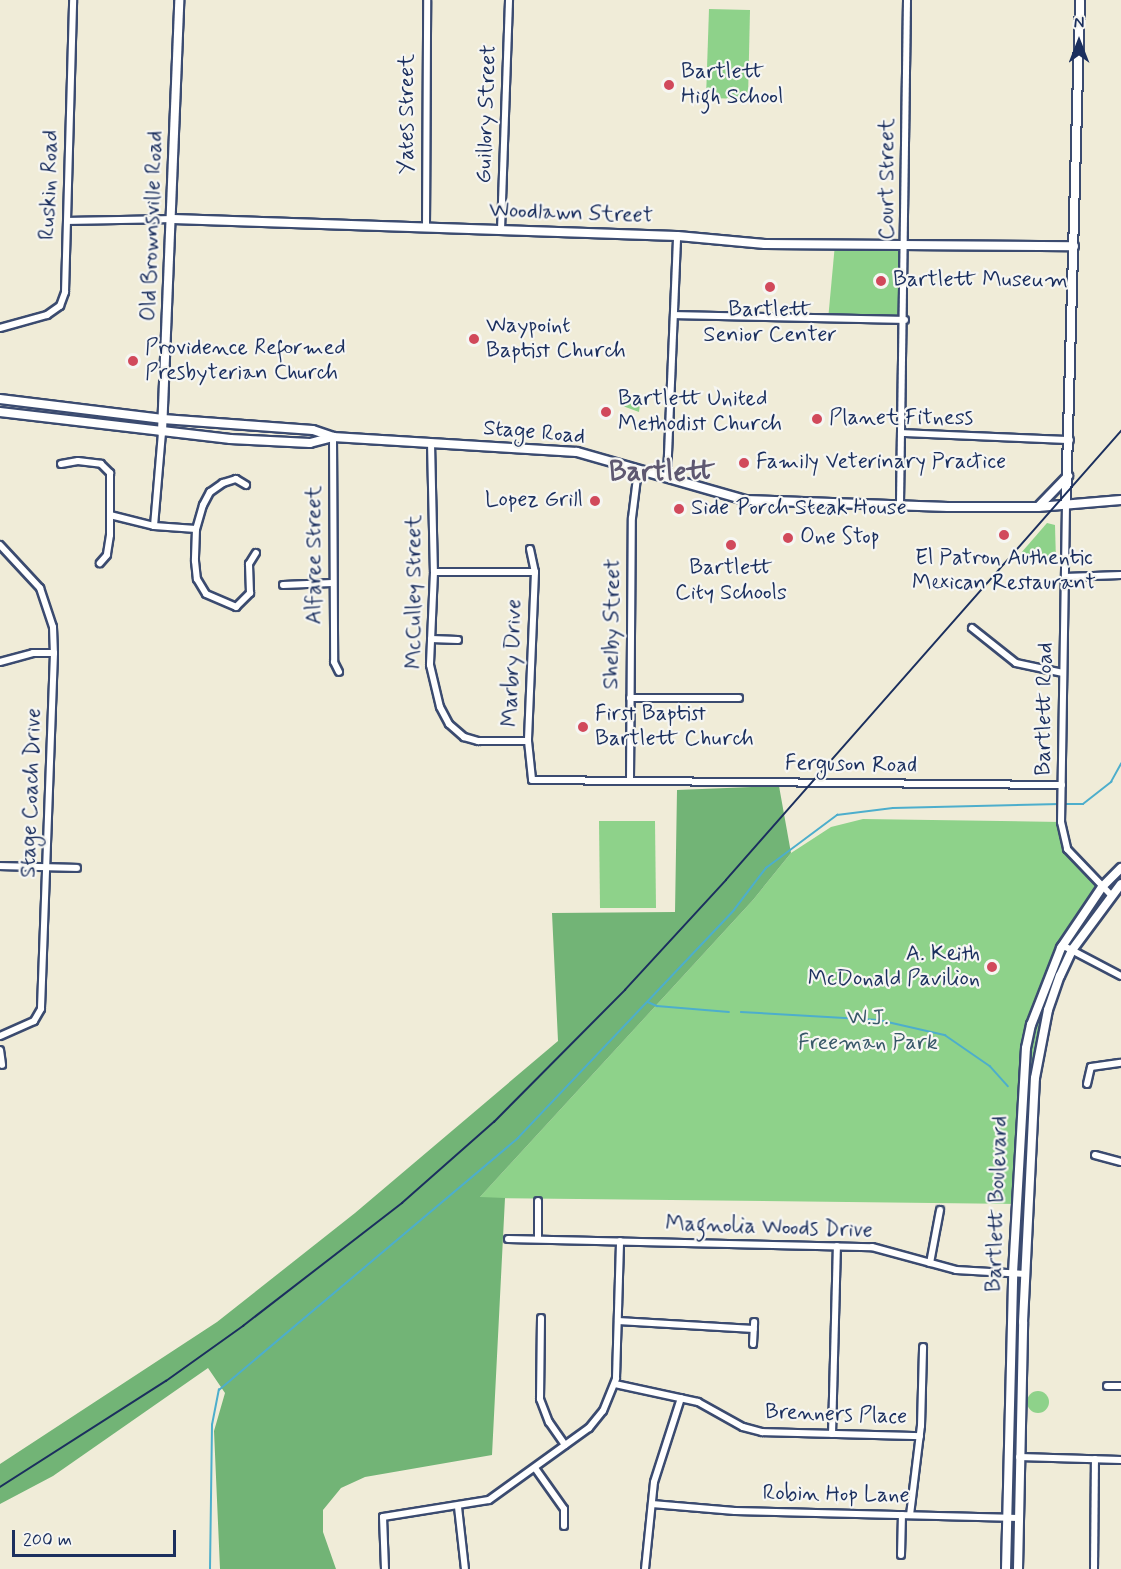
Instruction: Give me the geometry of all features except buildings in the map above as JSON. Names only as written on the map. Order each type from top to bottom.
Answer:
[{"type":"main road","name":"Old Brownsville Road","points":[[162,432],[173,219],[179,0]]},
{"type":"main road","name":"Stage Road","points":[[0,399],[163,420],[313,430],[333,437],[577,452],[746,500],[900,502],[948,507],[1038,507],[1121,500]]},
{"type":"main road","name":"Stage Road","points":[[0,412],[162,432],[310,443],[333,437]]},
{"type":"main road","points":[[1038,507],[1068,477]]},
{"type":"main road","name":"Bartlett Boulevard","points":[[1006,1569],[1013,1273],[1023,1068],[1031,1025],[1062,945],[1102,887],[1121,868]]},
{"type":"main road","name":"Bartlett Boulevard","points":[[1018,1569],[1025,1274],[1035,1078],[1048,1010],[1072,950],[1121,884]]},
{"type":"street","name":"Ruskin Road","points":[[0,328],[47,315],[60,306],[65,291],[73,0]]},
{"type":"street","name":"Yates Street","points":[[426,227],[427,0]]},
{"type":"street","name":"Guillory Street","points":[[501,230],[509,0]]},
{"type":"street","name":"Court Street","points":[[900,502],[905,320],[907,0]]},
{"type":"street","points":[[1066,505],[1070,440],[1080,0]]},
{"type":"street","name":"Woodlawn Street","points":[[68,221],[173,219],[426,227],[677,236],[765,244],[906,242],[1074,246]]},
{"type":"street","points":[[667,478],[677,236]]},
{"type":"street","points":[[674,315],[905,320]]},
{"type":"street","name":"Old Brownsville Road","points":[[154,526],[162,432]]},
{"type":"street","points":[[902,433],[1070,440]]},
{"type":"street","name":"Alfaree Street","points":[[333,437],[332,584],[334,662],[339,672]]},
{"type":"street","name":"McCulley Street","points":[[430,443],[434,572],[431,639],[435,688],[449,724],[464,736],[478,741],[528,741]]},
{"type":"street","points":[[61,464],[78,461],[101,464],[110,473],[107,555],[100,563]]},
{"type":"street","name":"Shelby Street","points":[[630,780],[632,518],[638,470]]},
{"type":"street","points":[[246,485],[236,478],[210,492],[196,529],[197,579],[206,594],[223,604],[236,607],[250,593],[249,564],[256,553]]},
{"type":"street","name":"Bartlett Road","points":[[1066,505],[1061,822],[1066,849],[1111,895]]},
{"type":"street","points":[[110,514],[154,526],[196,529]]},
{"type":"street","name":"Stage Coach Drive","points":[[0,545],[40,588],[53,627],[54,653],[41,1009],[34,1021],[0,1036]]},
{"type":"street","name":"Marbry Drive","points":[[530,549],[535,572],[528,741],[532,780]]},
{"type":"street","points":[[0,557],[6,552]]},
{"type":"street","points":[[434,572],[535,572]]},
{"type":"street","points":[[1065,577],[1121,575]]},
{"type":"street","points":[[283,585],[332,584]]},
{"type":"street","points":[[972,628],[1019,664],[1063,673]]},
{"type":"street","points":[[431,639],[458,640]]},
{"type":"street","points":[[0,662],[33,653],[54,653]]},
{"type":"street","points":[[630,698],[739,698]]},
{"type":"street","name":"Ferguson Road","points":[[532,780],[1062,785]]},
{"type":"street","points":[[0,866],[77,868]]},
{"type":"street","points":[[1062,945],[1121,976]]},
{"type":"street","points":[[0,1050],[2,1065]]},
{"type":"street","points":[[1087,1084],[1091,1067],[1121,1063]]},
{"type":"street","points":[[1095,1155],[1121,1162]]},
{"type":"street","points":[[538,1201],[538,1239]]},
{"type":"street","points":[[930,1263],[940,1210]]},
{"type":"street","name":"Magnolia Woods Drive","points":[[508,1239],[877,1248],[956,1270],[1025,1274]]},
{"type":"street","points":[[385,1569],[383,1517],[458,1507],[495,1497],[593,1424],[603,1411],[615,1384],[620,1241]]},
{"type":"street","points":[[832,1434],[837,1246]]},
{"type":"street","points":[[540,1318],[540,1399],[546,1415],[565,1445]]},
{"type":"street","points":[[618,1321],[754,1325],[753,1344]]},
{"type":"street","points":[[910,1515],[920,1436],[923,1347]]},
{"type":"street","name":"Brenners Place","points":[[615,1384],[706,1405],[757,1431],[920,1436]]},
{"type":"street","points":[[1107,1386],[1121,1386]]},
{"type":"street","points":[[645,1569],[657,1470],[681,1398]]},
{"type":"street","points":[[1019,1457],[1121,1460]]},
{"type":"street","points":[[1094,1569],[1095,1459]]},
{"type":"street","points":[[535,1468],[564,1509],[564,1526]]},
{"type":"street","name":"Robin Hop Lane","points":[[652,1504],[735,1511],[1018,1518]]},
{"type":"street","points":[[458,1507],[465,1569]]},
{"type":"street","points":[[901,1554],[902,1515]]},
{"type":"green space","points":[[709,9],[750,10],[748,99],[706,98]]},
{"type":"green space","points":[[906,242],[905,320],[828,320],[835,244]]},
{"type":"green space","points":[[620,395],[641,395],[639,412],[620,405]]},
{"type":"green space","points":[[1047,523],[1055,525],[1056,562],[1015,560]]},
{"type":"green space","points":[[779,786],[791,853],[753,900],[480,1197],[505,1198],[492,1455],[365,1477],[341,1488],[323,1510],[323,1532],[336,1569],[220,1569],[214,1431],[225,1393],[208,1368],[53,1476],[0,1504],[0,1464],[217,1322],[355,1213],[558,1041],[552,913],[675,912],[677,790]]},
{"type":"green space","name":"W.J. Freeman Park","points":[[863,819],[1061,822],[1067,849],[1111,895],[1072,950],[1042,1040],[1028,1204],[479,1198],[753,900],[791,853],[831,827]]},
{"type":"green space","points":[[599,821],[655,821],[656,908],[600,908]]},
{"type":"green space","points":[[1038,1391],[1046,1394],[1049,1402],[1046,1410],[1038,1413],[1030,1410],[1027,1402],[1030,1394]]},
{"type":"waterway","points":[[1065,804],[1083,804],[1111,782],[1121,764]]},
{"type":"waterway","points":[[210,1569],[212,1425],[219,1390],[518,1138],[734,910],[766,868],[837,815],[893,808],[1060,804]]},
{"type":"waterway","points":[[648,1002],[657,1006],[729,1012]]},
{"type":"waterway","points":[[741,1012],[879,1020],[945,1035],[990,1066],[1008,1086]]},
{"type":"railway","points":[[0,1487],[166,1381],[243,1326],[402,1203],[494,1122],[625,990],[726,880],[1121,431]]},
{"type":"place","name":"Bartlett High School","points":[[669,85]]},
{"type":"place","name":"Bartlett Museum","points":[[881,281]]},
{"type":"place","name":"Bartlett Senior Center","points":[[770,287]]},
{"type":"place","name":"Waypoint Baptist Church","points":[[474,339]]},
{"type":"place","name":"Providence Reformed Presbyterian Church","points":[[133,361]]},
{"type":"place","name":"Bartlett United Methodist Church","points":[[606,412]]},
{"type":"place","name":"Planet Fitness","points":[[817,419]]},
{"type":"place","name":"Family Veterinary Practice","points":[[744,463]]},
{"type":"place","name":"Lopez Grill","points":[[595,501]]},
{"type":"place","name":"Side Porch Steak House","points":[[679,509]]},
{"type":"place","name":"El Patron Authentic Mexican Restaurant","points":[[1004,535]]},
{"type":"place","name":"One Stop","points":[[788,538]]},
{"type":"place","name":"Bartlett City Schools","points":[[731,545]]},
{"type":"place","name":"First Baptist Bartlett Church","points":[[583,727]]},
{"type":"place","name":"A. Keith McDonald Pavilion","points":[[992,967]]},
{"type":"district","name":"Bartlett","points":[[662,473]]}]
